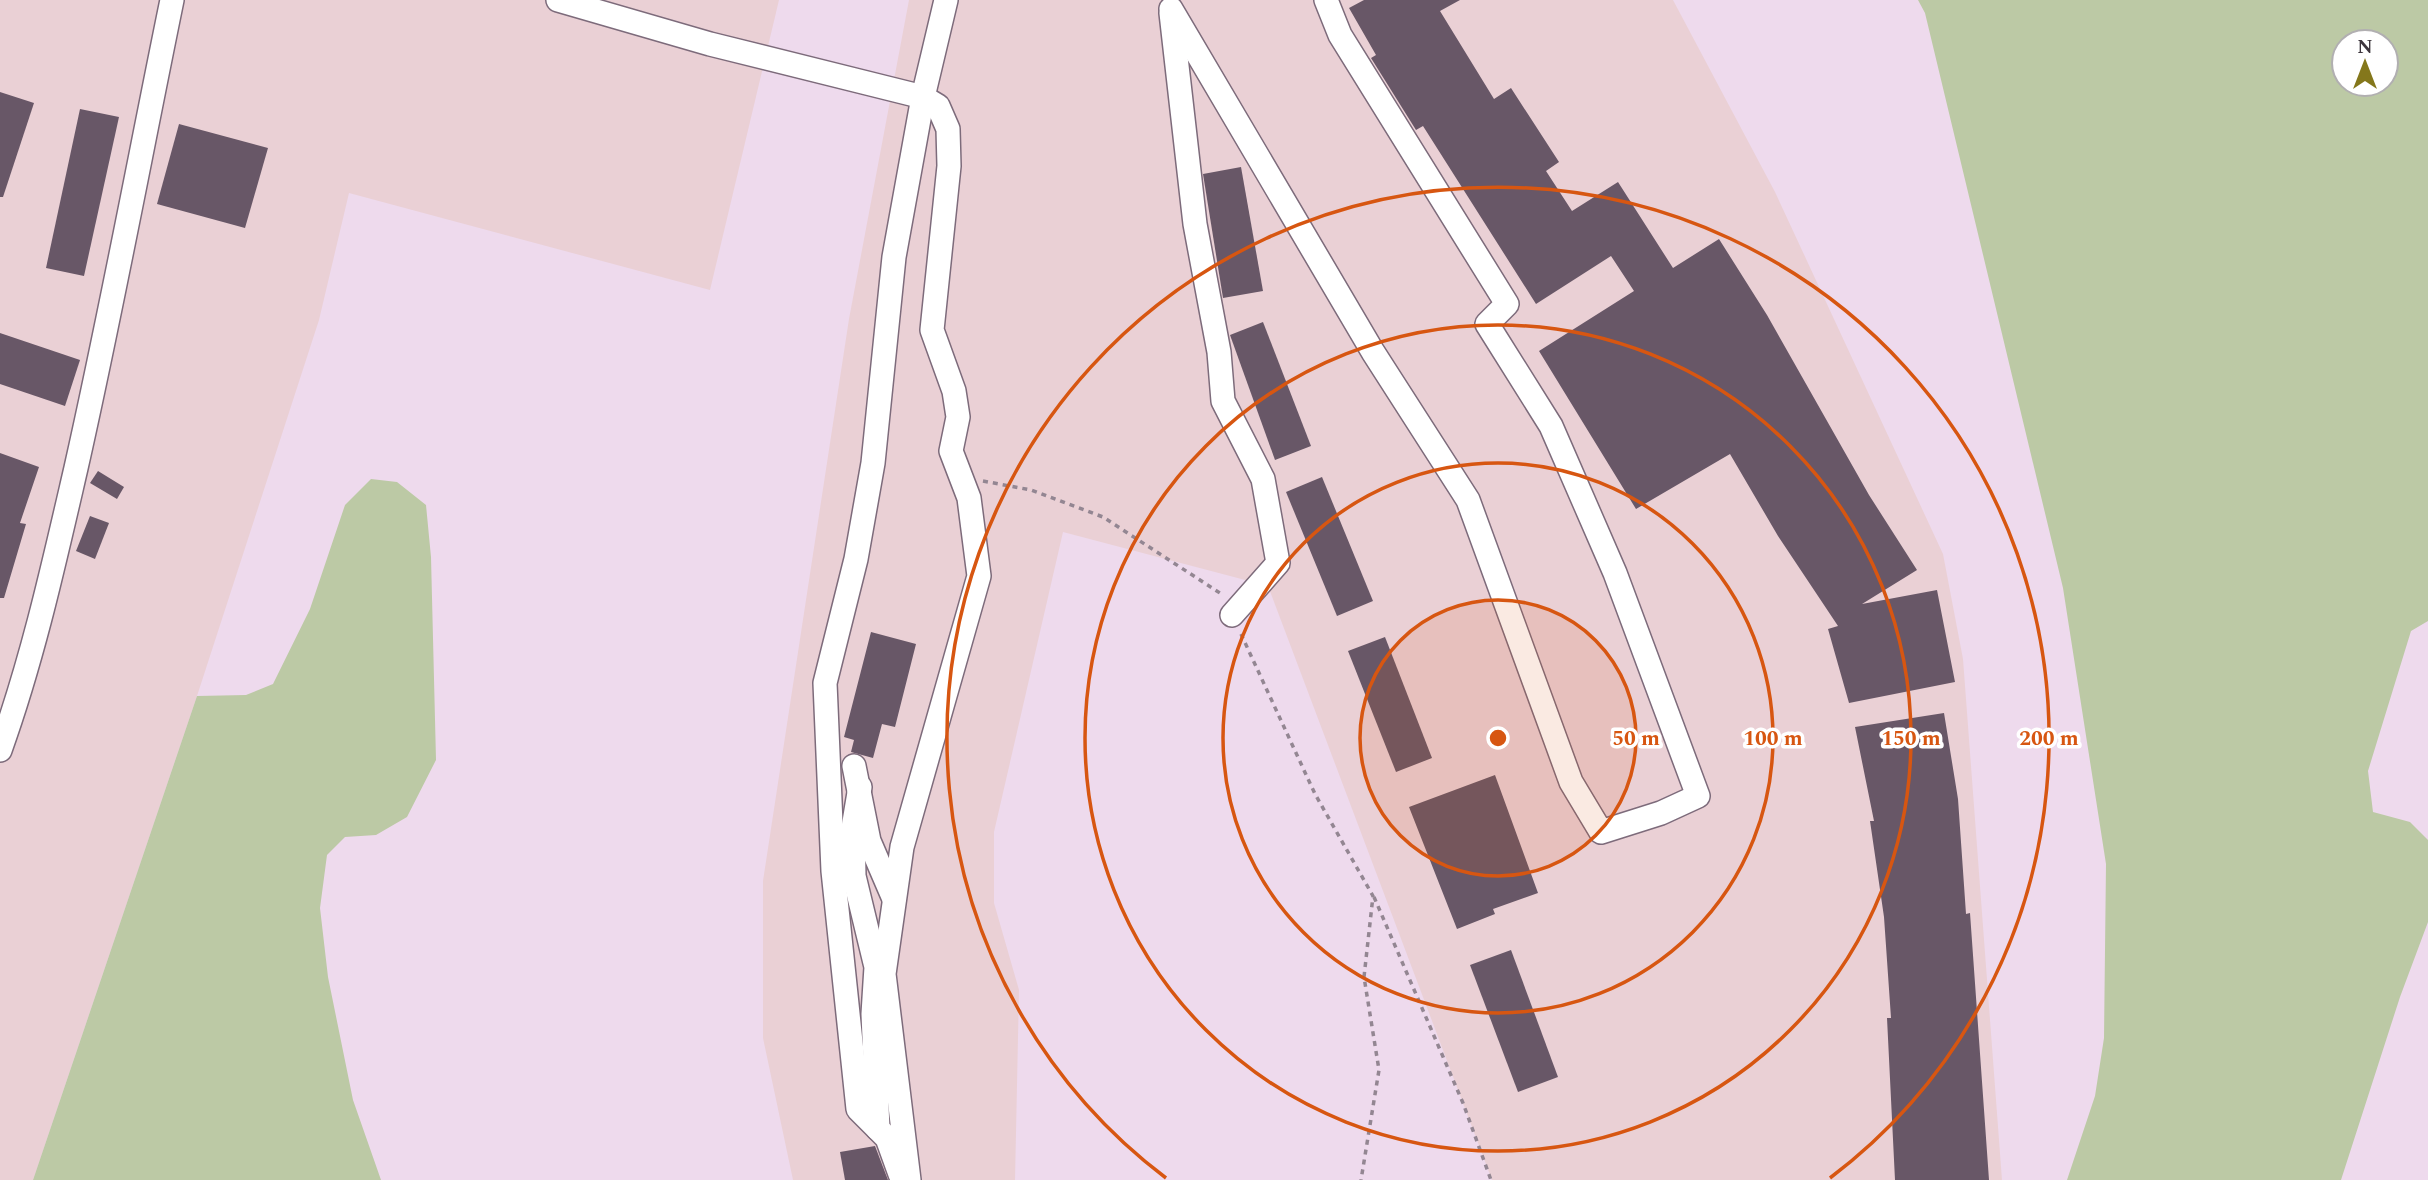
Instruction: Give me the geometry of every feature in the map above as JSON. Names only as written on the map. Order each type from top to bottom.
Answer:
[{"type":"street","points":[[0,750],[22,688],[50,584],[91,401],[172,0]]},
{"type":"street","points":[[558,0],[710,44],[923,97],[938,106],[948,129],[949,166],[932,330],[954,391],[958,417],[951,451],[970,498],[979,576],[902,847],[884,974],[909,1180]]},
{"type":"street","points":[[902,1180],[887,1138],[858,1109],[832,872],[825,683],[856,559],[873,463],[894,257],[923,97],[946,0]]},
{"type":"street","points":[[1171,5],[1373,352],[1468,500],[1571,782],[1601,832],[1661,813],[1698,796],[1615,573],[1551,426],[1487,324],[1507,304],[1340,35],[1326,0]]},
{"type":"street","points":[[1171,5],[1171,36],[1195,224],[1219,352],[1223,401],[1263,479],[1278,564],[1232,615]]},
{"type":"street","points":[[878,1129],[873,1014],[876,967],[855,876],[853,828],[857,776],[869,841],[894,899]]},
{"type":"path","points":[[961,476],[1031,490],[1103,517],[1223,594],[1315,794],[1373,895],[1463,1103],[1491,1180]]},
{"type":"path","points":[[1361,1180],[1379,1070],[1364,977],[1373,895]]},
{"type":"shaded area","points":[[0,0],[779,0],[710,290],[349,193],[319,320],[197,696],[33,1180],[0,1180]]},
{"type":"shaded area","points":[[909,0],[1673,0],[1775,192],[1943,554],[1963,659],[2002,1180],[1492,1180],[1268,586],[1063,532],[994,832],[994,903],[1019,990],[1015,1180],[793,1180],[763,1038],[763,881],[849,319]]},
{"type":"green space","points":[[1918,0],[2428,0],[2428,621],[2411,631],[2368,771],[2373,812],[2410,822],[2428,840],[2428,922],[2400,997],[2341,1180],[2067,1180],[2095,1096],[2104,1038],[2106,864],[2063,588],[1925,13]]},
{"type":"green space","points":[[371,479],[397,482],[426,505],[431,557],[436,760],[407,817],[376,835],[345,837],[327,855],[320,908],[328,977],[353,1100],[381,1180],[33,1180],[197,696],[246,695],[273,684],[310,609],[345,505]]},
{"type":"building","points":[[1364,0],[1460,0],[1440,11],[1494,99],[1511,88],[1559,162],[1546,171],[1572,211],[1618,182],[1673,268],[1719,239],[1767,315],[1869,495],[1917,570],[1862,604],[1937,590],[1955,682],[1849,703],[1828,629],[1838,626],[1778,536],[1730,454],[1636,509],[1539,351],[1634,291],[1611,256],[1536,304],[1423,126],[1416,130],[1371,58],[1376,55],[1349,8]]},
{"type":"building","points":[[0,92],[34,103],[3,197],[0,197]]},
{"type":"building","points":[[80,109],[119,117],[84,276],[46,268]]},
{"type":"building","points":[[179,124],[268,148],[245,228],[157,204]]},
{"type":"building","points":[[1241,167],[1263,291],[1223,298],[1203,174]]},
{"type":"building","points":[[1263,322],[1311,446],[1275,460],[1230,335]]},
{"type":"building","points":[[0,333],[80,360],[65,406],[0,384]]},
{"type":"building","points":[[0,453],[39,467],[20,523],[26,524],[4,598],[0,598]]},
{"type":"building","points":[[98,471],[124,487],[117,499],[90,483]]},
{"type":"building","points":[[1322,477],[1373,601],[1337,616],[1286,492]]},
{"type":"building","points":[[90,516],[109,523],[95,559],[76,551]]},
{"type":"building","points":[[871,632],[916,644],[895,727],[882,724],[873,758],[851,752],[854,740],[844,737]]},
{"type":"building","points":[[1385,637],[1432,758],[1396,772],[1348,651]]},
{"type":"building","points":[[1944,713],[1958,799],[1966,914],[1970,913],[1989,1180],[1895,1180],[1887,1018],[1891,1018],[1884,917],[1870,821],[1874,821],[1855,727]]},
{"type":"building","points":[[1495,775],[1538,893],[1493,909],[1495,914],[1457,929],[1409,807]]},
{"type":"building","points":[[1511,950],[1558,1077],[1518,1092],[1470,965]]},
{"type":"building","points":[[875,1146],[888,1180],[845,1180],[840,1152]]}]
